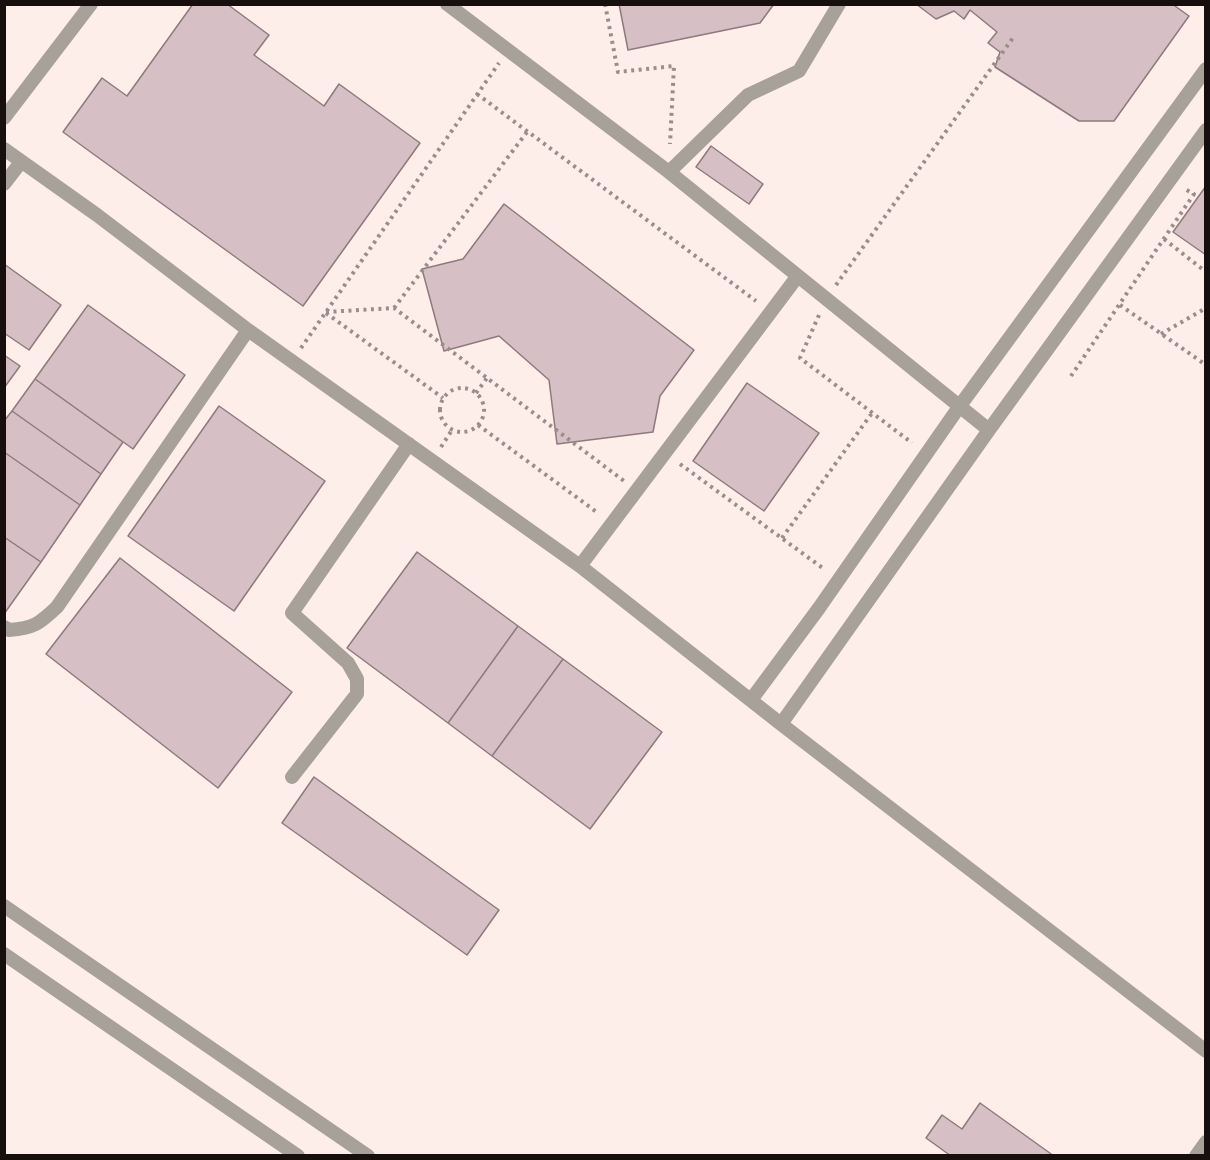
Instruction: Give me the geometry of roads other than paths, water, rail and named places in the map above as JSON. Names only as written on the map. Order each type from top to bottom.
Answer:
[{"type":"lane","points":[[4,118],[91,4]]},
{"type":"lane","points":[[447,4],[669,172],[989,430]]},
{"type":"lane","points":[[669,172],[748,95],[799,71],[839,4]]},
{"type":"lane","points":[[752,700],[959,407],[1206,69]]},
{"type":"lane","points":[[781,724],[989,430],[1206,130]]},
{"type":"lane","points":[[4,149],[97,215],[248,330],[580,566],[1206,1051]]},
{"type":"lane","points":[[4,184],[21,162]]},
{"type":"lane","points":[[580,566],[797,277]]},
{"type":"lane","points":[[4,627],[9,630],[31,628],[42,622],[57,607],[248,330]]},
{"type":"lane","points":[[292,777],[357,694],[357,679],[348,663],[292,613],[409,444]]},
{"type":"lane","points":[[4,906],[368,1155]]},
{"type":"lane","points":[[4,954],[298,1155]]},
{"type":"lane","points":[[1196,1155],[1206,1142]]}]
